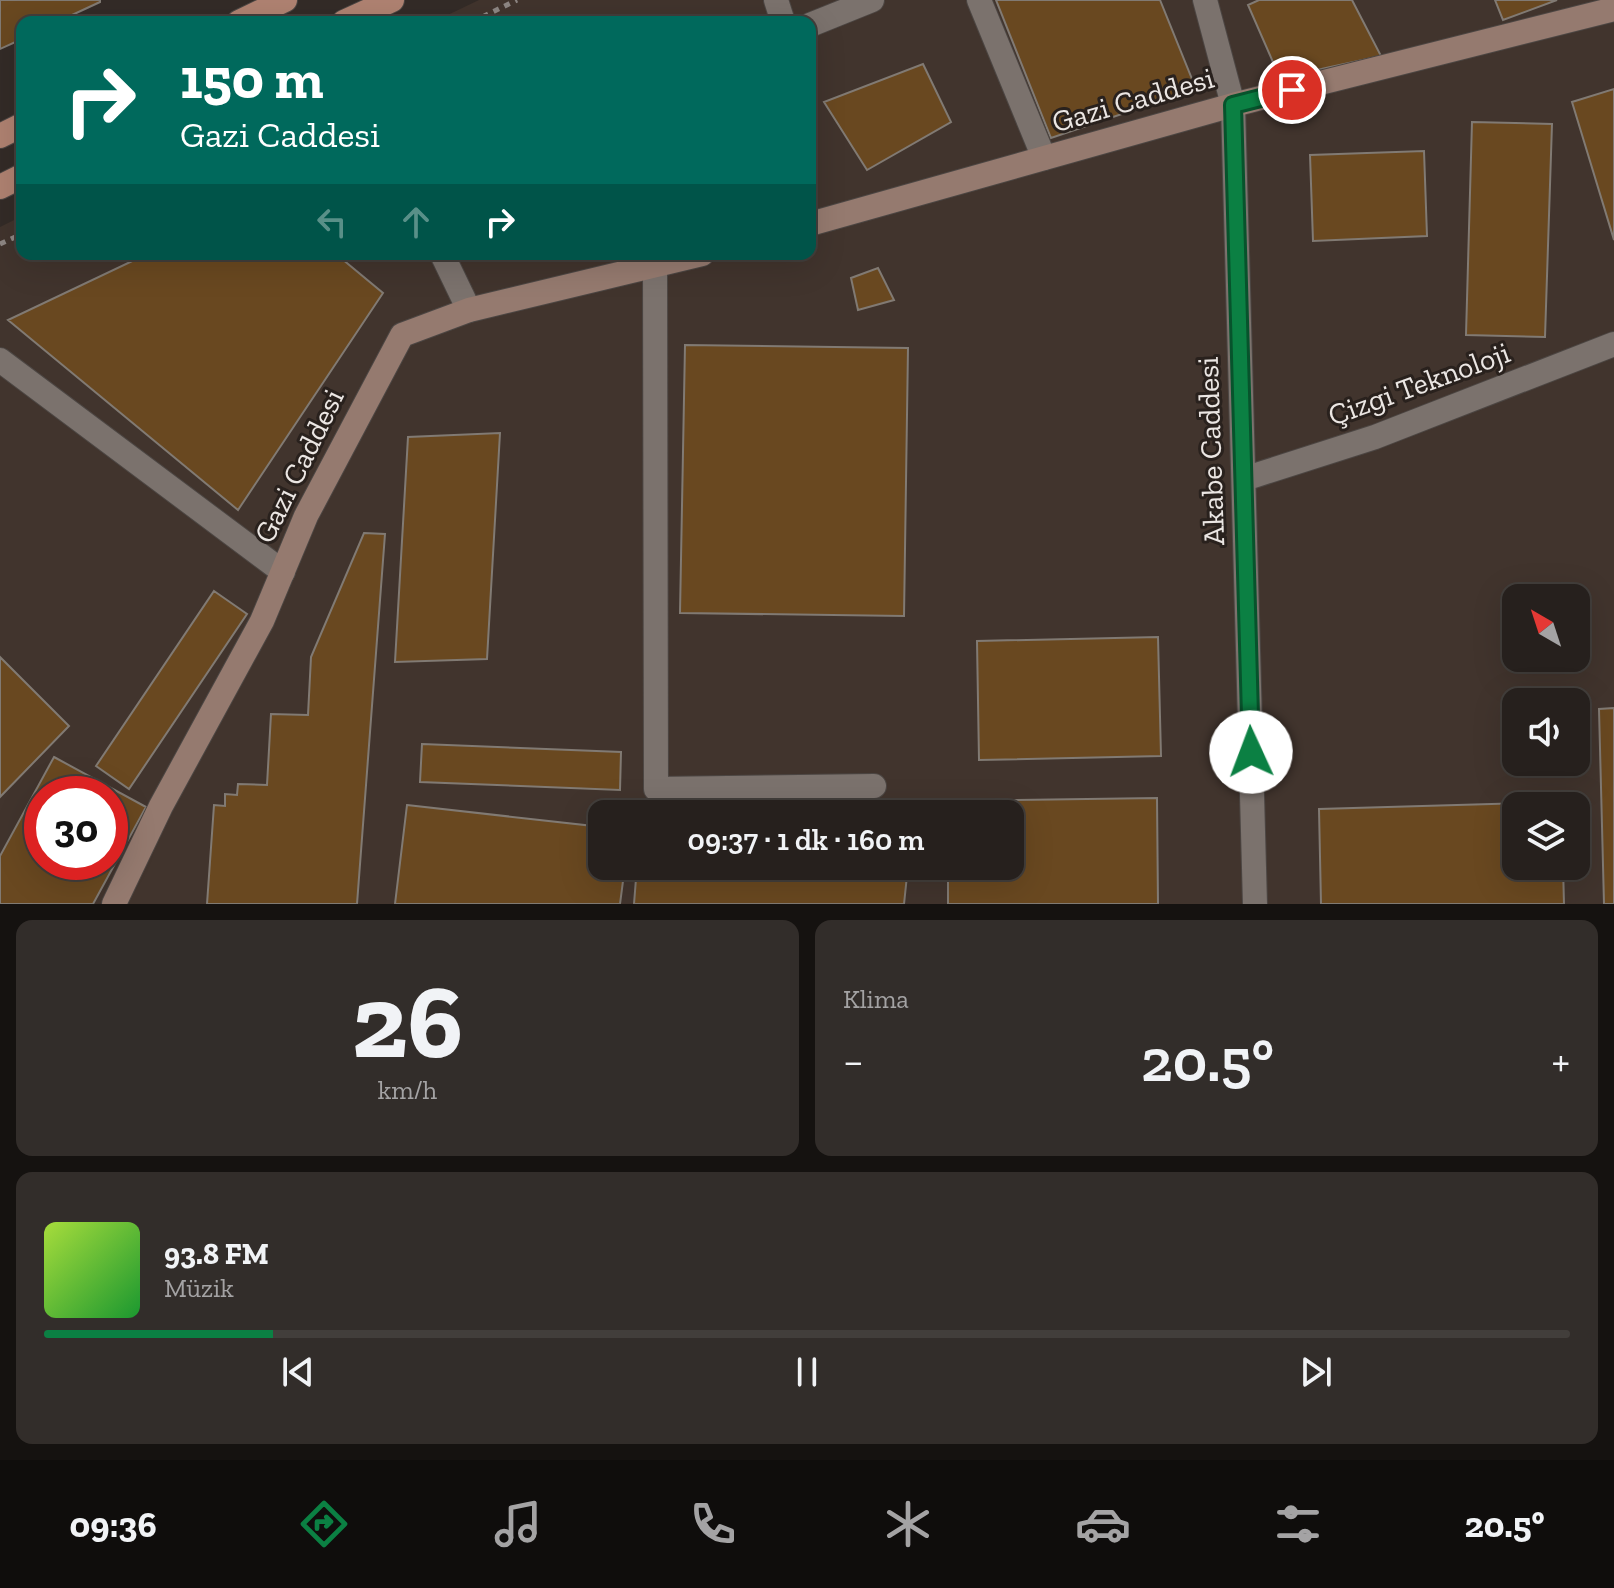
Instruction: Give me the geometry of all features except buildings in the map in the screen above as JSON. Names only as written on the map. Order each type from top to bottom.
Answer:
[{"type":"main road","points":[[252,16],[285,0]]},
{"type":"main road","points":[[357,16],[392,0]]},
{"type":"street","points":[[816,23],[872,0]]},
{"type":"street","points":[[979,0],[1044,158]]},
{"type":"street","name":"Akabe Caddesi","points":[[1205,0],[1233,105],[1255,904]]},
{"type":"street","name":"Gazi Caddesi","points":[[816,222],[1233,105],[1614,9]]},
{"type":"street","points":[[445,260],[469,310]]},
{"type":"street","name":"Gazi Caddesi","points":[[114,904],[161,806],[262,621],[306,516],[402,335],[469,310],[678,260]]},
{"type":"street","points":[[655,266],[656,789],[874,786]]},
{"type":"street","name":"Çizgi Teknoloji","points":[[1244,479],[1375,437],[1614,344]]},
{"type":"street","points":[[0,360],[283,572]]},
{"type":"path","points":[[484,16],[517,0]]},
{"type":"shaded area","points":[[479,0],[1614,0],[1614,904],[0,904],[0,227],[16,219],[16,260],[816,260],[816,16],[446,16]]},
{"type":"route","points":[[1251,752],[1233,105],[1292,90]]}]
